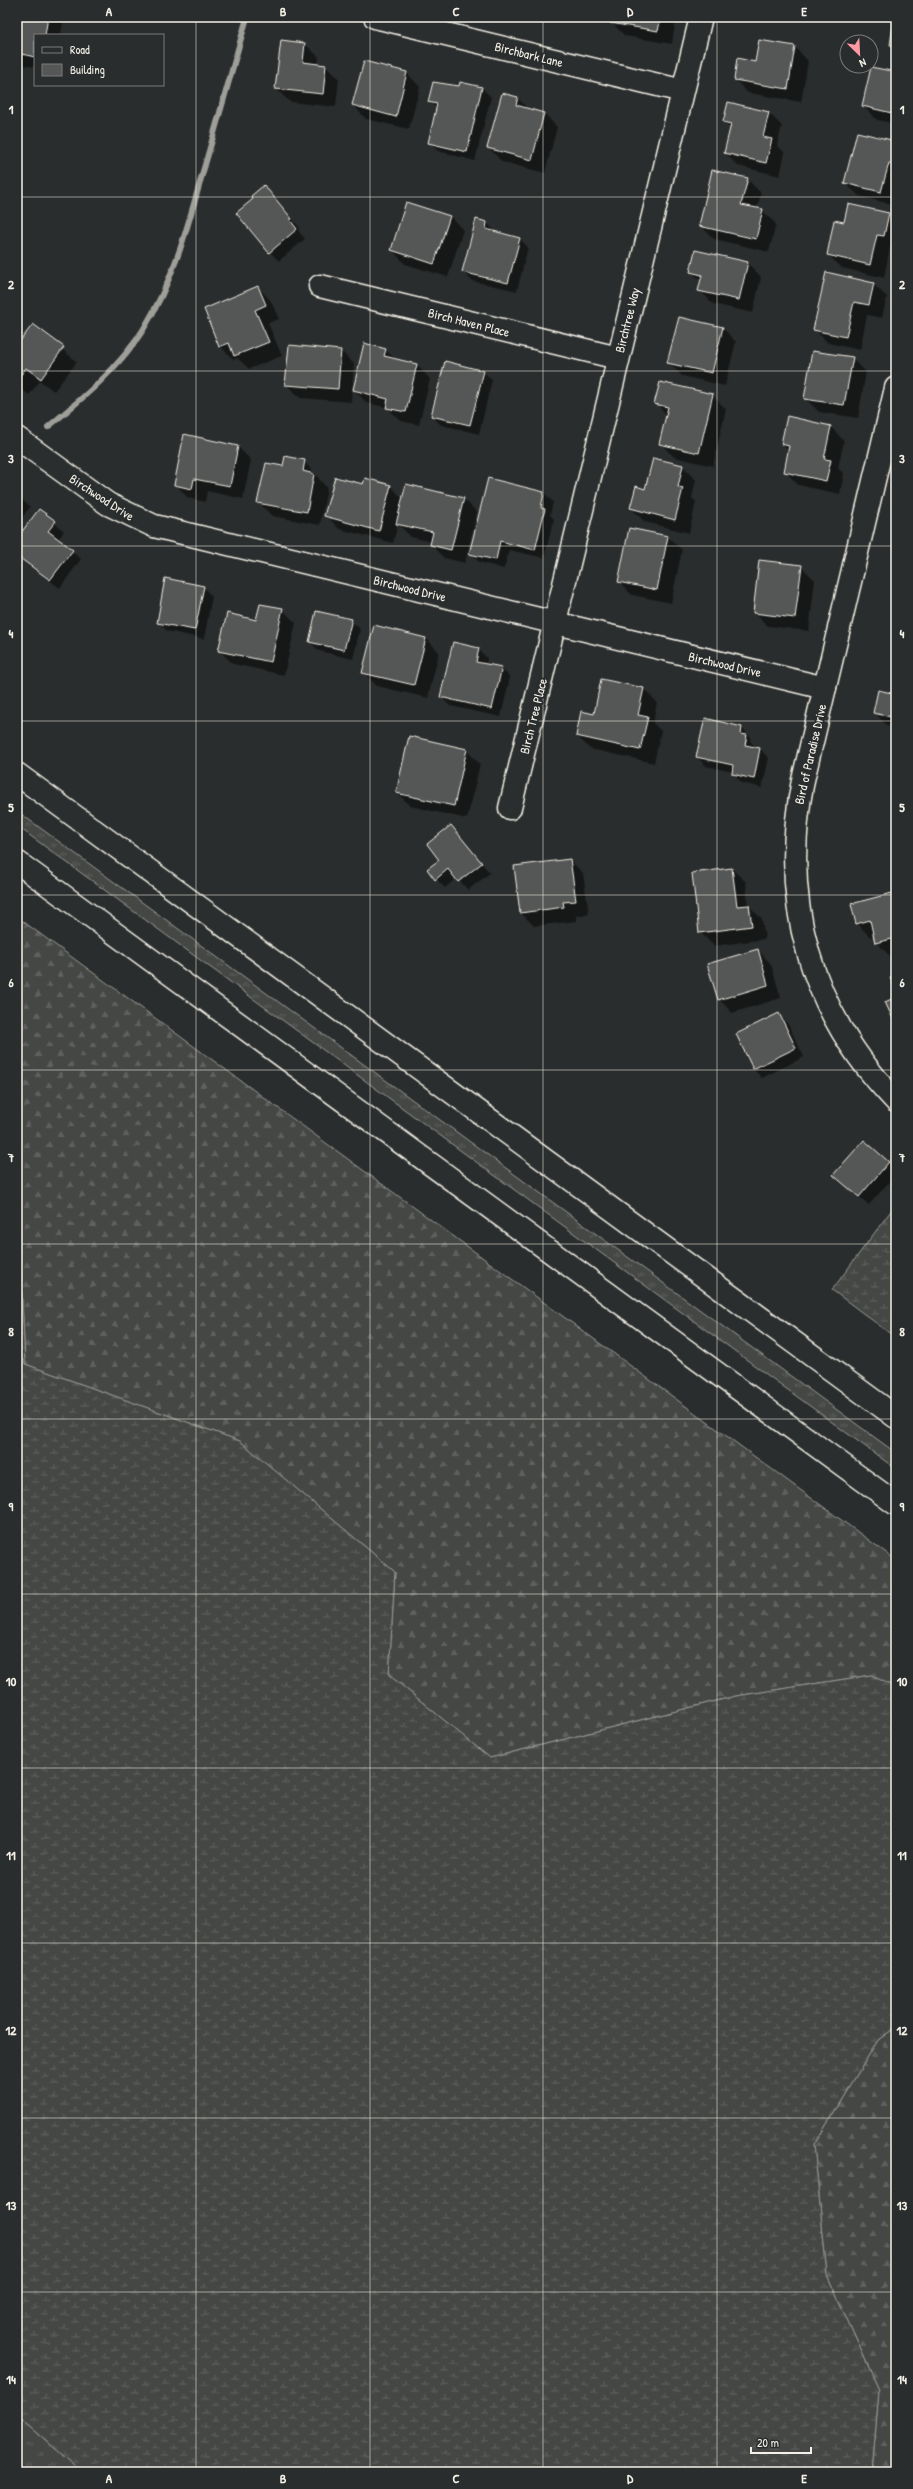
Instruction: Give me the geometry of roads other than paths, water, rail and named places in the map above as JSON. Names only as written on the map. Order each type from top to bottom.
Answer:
[{"type":"main road","name":"Birchbark Lane","points":[[375,17],[683,91]]},
{"type":"main road","name":"Birchtree Way","points":[[556,624],[618,358],[701,17]]},
{"type":"main road","name":"Birch Haven Place","points":[[320,286],[618,358]]},
{"type":"main road","name":"Bird of Paradise Drive","points":[[896,388],[803,780],[796,821],[794,869],[798,915],[813,968],[836,1022],[864,1066],[896,1101]]},
{"type":"main road","name":"Birchwood Drive","points":[[17,438],[108,504],[143,522],[556,624],[825,688]]},
{"type":"main road","name":"Birch Tree Place","points":[[510,808],[556,624]]},
{"type":"main road","points":[[17,774],[896,1417]]},
{"type":"main road","points":[[17,862],[896,1504]]},
{"type":"waterway","points":[[48,427],[87,394],[112,370],[133,344],[154,312],[171,274],[185,235],[246,21]]}]
